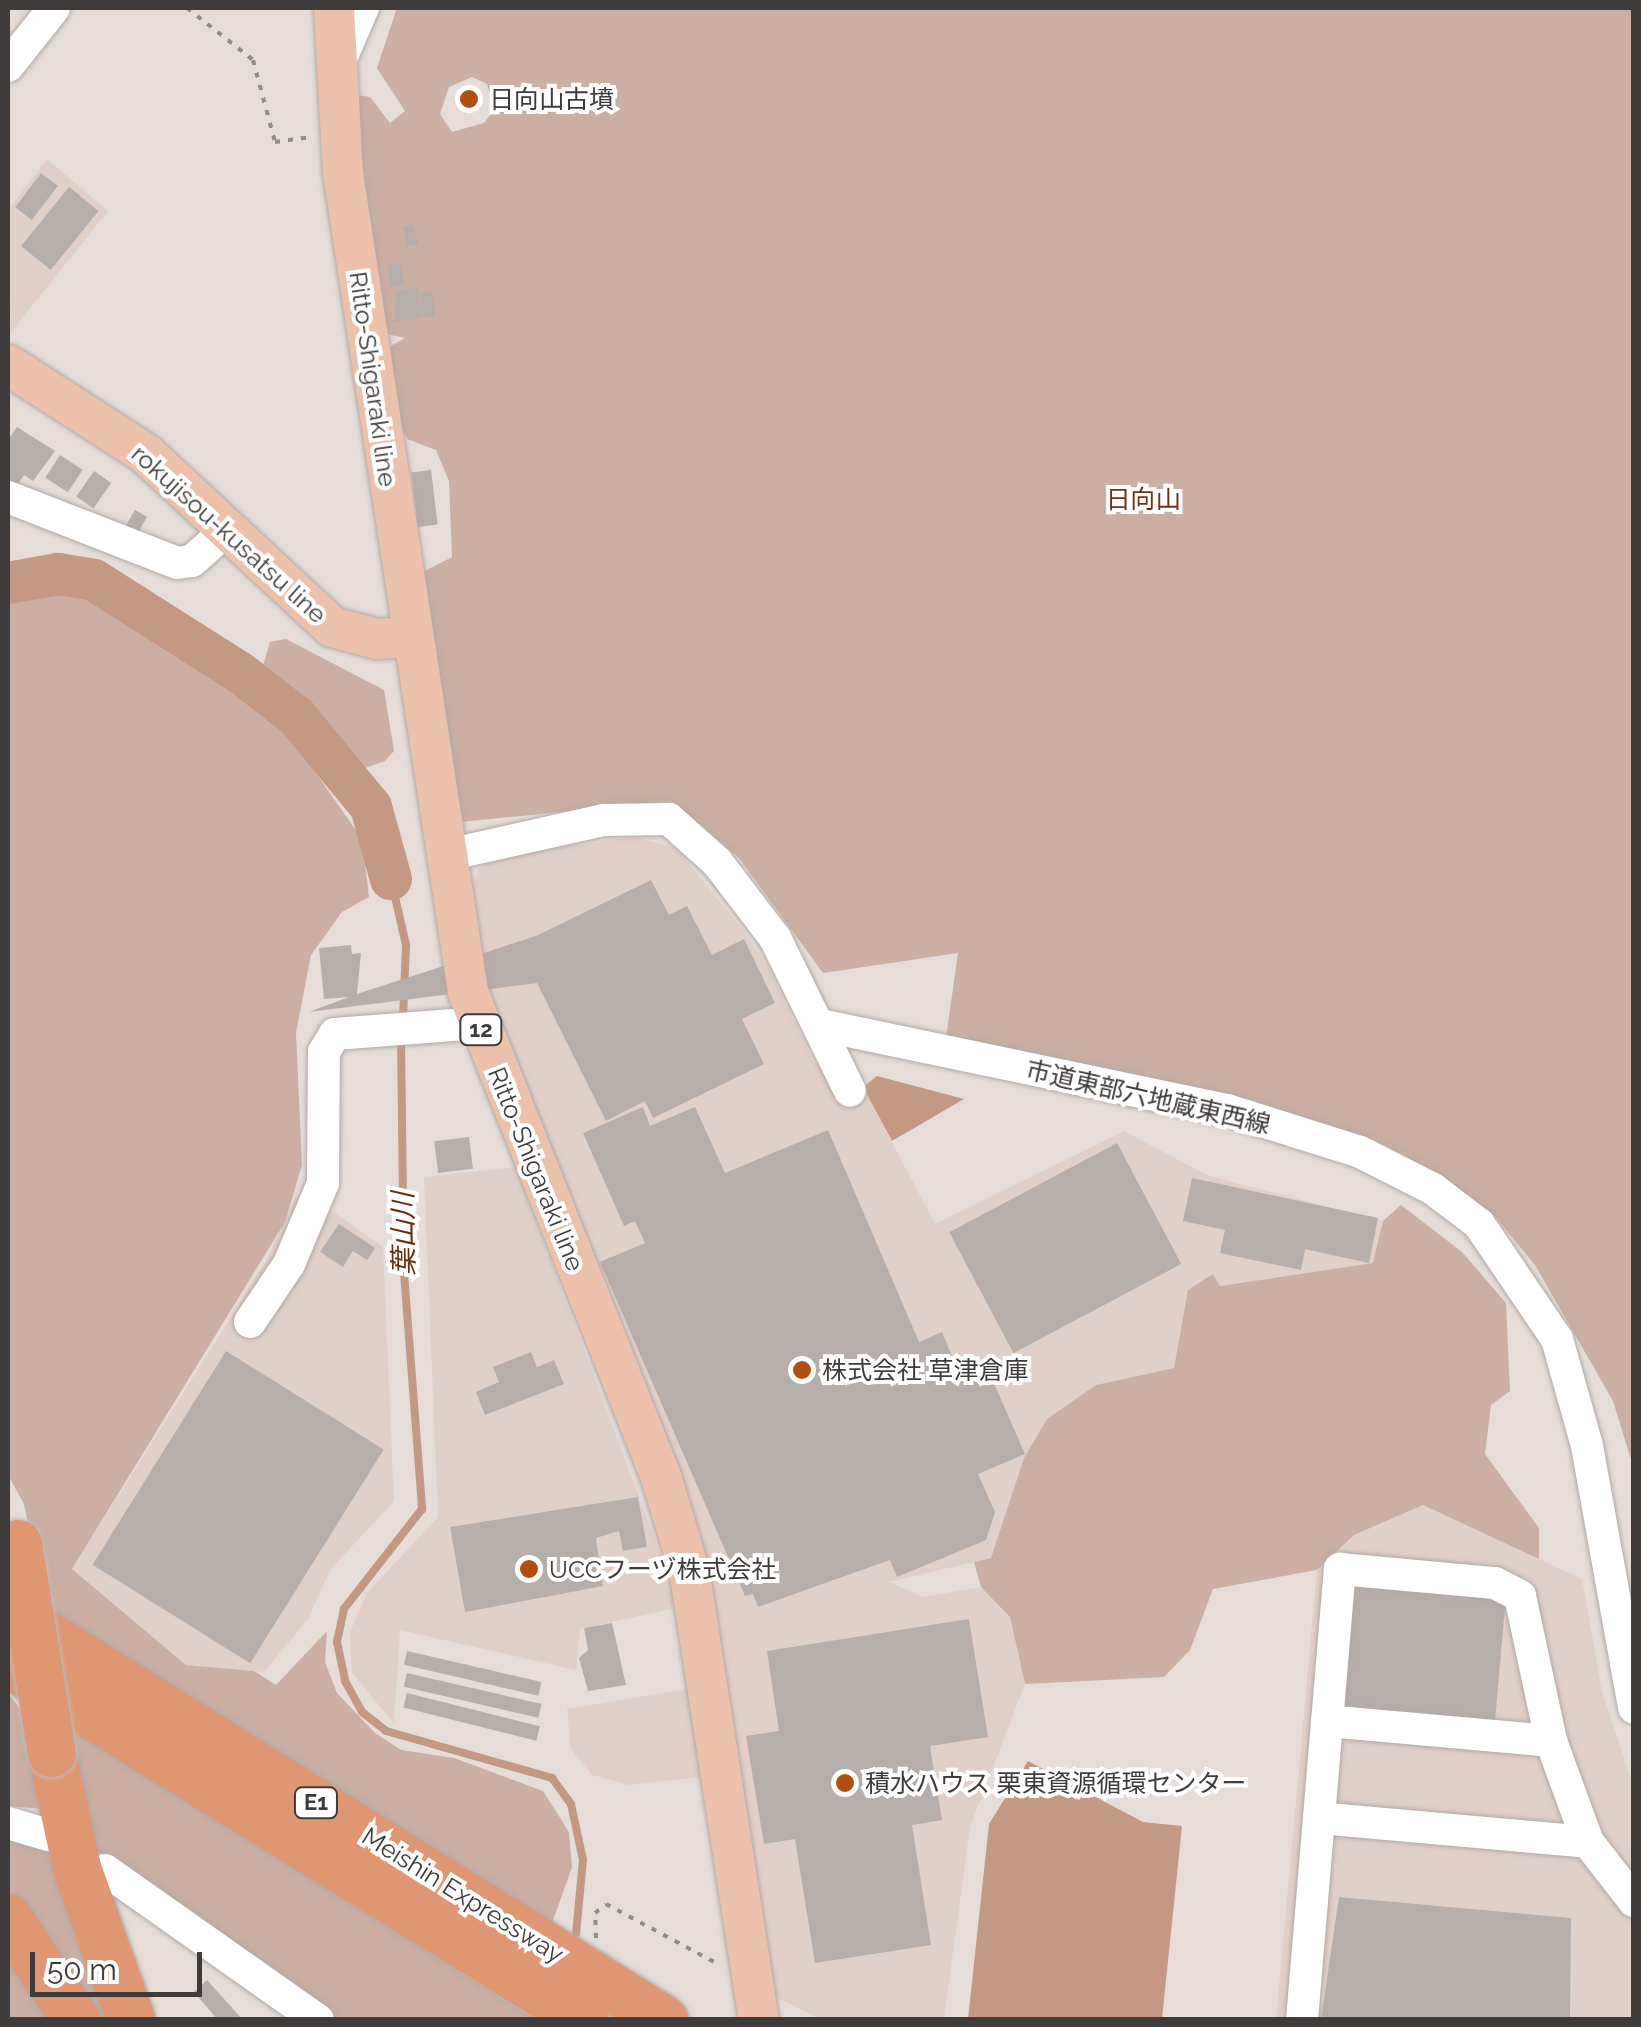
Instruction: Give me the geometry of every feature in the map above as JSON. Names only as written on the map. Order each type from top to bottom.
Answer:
[{"type":"highway","points":[[13,1530],[77,1868],[132,2011]]},
{"type":"highway","name":"Meishin Expressway","points":[[8,1611],[664,2020]]},
{"type":"highway","name":"Meishin Expressway","points":[[8,1663],[584,2020]]},
{"type":"highway","points":[[8,1918],[76,2020]]},
{"type":"main road","name":"Ritto-Shigaraki line","points":[[334,8],[340,132],[411,637],[479,1022],[660,1476],[688,1569],[758,2020]]},
{"type":"main road","name":"rokujisou-kusatsu line","points":[[8,365],[146,454],[332,627],[377,639],[411,637]]},
{"type":"street","points":[[8,66],[54,8]]},
{"type":"street","points":[[336,70],[363,8]]},
{"type":"street","points":[[8,497],[177,563],[192,561],[228,528]]},
{"type":"street","points":[[447,855],[604,820],[669,819],[717,862],[774,938],[850,1091]]},
{"type":"street","points":[[250,1322],[288,1264],[323,1183],[324,1052],[335,1034],[479,1022]]},
{"type":"street","name":"市道東部六地蔵東西線","points":[[820,1025],[1227,1110],[1360,1152],[1432,1189],[1479,1224],[1557,1339],[1587,1446],[1634,1708]]},
{"type":"street","points":[[1302,2020],[1340,1569],[1495,1583],[1520,1596],[1551,1741],[1588,1842],[1634,1900]]},
{"type":"street","points":[[1327,1721],[1551,1741]]},
{"type":"street","points":[[1319,1818],[1588,1842]]},
{"type":"street","points":[[8,1823],[48,1834]]},
{"type":"street","points":[[105,1870],[318,2020]]},
{"type":"path","points":[[186,8],[253,60],[275,142],[340,132]]},
{"type":"path","points":[[596,1938],[596,1913],[606,1904],[733,1972],[752,1970]]},
{"type":"shaded area","points":[[47,159],[108,211],[11,332],[8,210]]},
{"type":"shaded area","points":[[633,837],[676,848],[738,924],[767,965],[813,1061],[863,1087],[935,1224],[1124,1131],[1209,1176],[1383,1221],[1374,1263],[1219,1286],[1174,1368],[1096,1385],[1024,1458],[991,1558],[889,1582],[923,1597],[981,1587],[1010,1616],[1025,1684],[970,1827],[944,2019],[820,2019],[770,1994],[725,1703],[490,1017],[470,896],[478,871],[491,858]]},
{"type":"shaded area","points":[[877,1076],[964,1099],[892,1141],[863,1087]]},
{"type":"shaded area","points":[[516,1167],[680,1607],[580,1629],[576,1670],[400,1630],[394,1723],[352,1673],[350,1632],[367,1593],[438,1517],[424,1177]]},
{"type":"shaded area","points":[[295,1197],[331,1210],[383,1247],[394,1501],[330,1570],[308,1619],[264,1672],[186,1665],[72,1569],[267,1260]]},
{"type":"shaded area","points":[[1423,1505],[1582,1579],[1602,1691],[1633,1785],[1633,2019],[1276,2020],[1317,1570],[1354,1535]]},
{"type":"shaded area","points":[[688,1689],[702,1777],[629,1785],[592,1775],[571,1749],[567,1709]]},
{"type":"shaded area","points":[[1028,1761],[1143,1822],[1182,1826],[1162,2019],[968,2019],[989,1824]]},
{"type":"green space","name":"日向山","points":[[397,8],[1633,8],[1633,1466],[1613,1401],[1535,1265],[1493,1214],[1437,1173],[1377,1141],[1248,1099],[946,1038],[958,953],[823,973],[739,858],[672,801],[461,822],[419,574],[452,557],[449,481],[436,450],[407,439],[394,411],[387,348],[405,338],[382,333],[356,189],[357,95],[370,97],[390,123],[405,111],[377,68]],"holes":[[[472,77],[487,84],[494,110],[484,123],[452,132],[440,114],[449,87]]]},
{"type":"green space","points":[[27,587],[75,593],[144,629],[284,727],[362,839],[369,897],[342,912],[311,955],[296,1033],[302,1165],[285,1222],[72,1569],[186,1665],[254,1671],[276,1685],[327,1631],[325,1662],[337,1693],[375,1733],[401,1750],[454,1758],[543,1791],[569,1832],[572,1867],[551,1926],[46,1610],[24,1504],[8,1475],[8,593]]},
{"type":"green space","points":[[286,639],[384,690],[394,751],[385,761],[362,769],[261,672],[270,642]]},
{"type":"green space","points":[[1401,1205],[1462,1252],[1506,1303],[1510,1391],[1491,1405],[1485,1454],[1539,1528],[1539,1559],[1423,1505],[1354,1535],[1317,1570],[1213,1589],[1190,1650],[1164,1677],[1025,1684],[1010,1617],[981,1587],[974,1562],[991,1558],[1024,1458],[1047,1419],[1096,1385],[1174,1368],[1188,1290],[1213,1274],[1220,1286],[1373,1263],[1383,1221]]},
{"type":"green space","points":[[8,1693],[23,1713],[45,1809],[8,1806]]},
{"type":"green space","points":[[63,1724],[535,2019],[335,2019],[86,1843]]},
{"type":"green space","points":[[53,1822],[74,1932],[108,2019],[97,2017],[8,1889],[8,1840]]},
{"type":"green space","points":[[8,1946],[58,2019],[8,2019]]},
{"type":"building","points":[[41,173],[58,186],[32,220],[15,207]]},
{"type":"building","points":[[69,187],[99,211],[51,270],[21,246]]},
{"type":"building","points":[[413,224],[418,243],[408,246],[402,227]]},
{"type":"building","points":[[401,263],[404,285],[390,287],[387,265]]},
{"type":"building","points":[[418,287],[422,318],[394,322],[397,291]]},
{"type":"building","points":[[432,292],[435,317],[423,318],[420,293]]},
{"type":"building","points":[[17,427],[55,451],[33,481],[24,475],[17,485],[8,478],[8,440]]},
{"type":"building","points":[[60,455],[83,470],[68,492],[45,478]]},
{"type":"building","points":[[431,470],[438,525],[418,527],[411,472]]},
{"type":"building","points":[[94,471],[111,483],[93,508],[76,496]]},
{"type":"building","points":[[135,510],[147,517],[137,534],[125,527]]},
{"type":"building","points":[[651,880],[669,915],[687,906],[712,955],[744,939],[775,1003],[742,1019],[764,1064],[653,1118],[645,1101],[606,1121],[537,983],[309,1012],[349,997],[324,999],[319,948],[351,945],[352,954],[361,953],[357,994],[536,936]]},
{"type":"building","name":"株式会社 草津倉庫","points":[[643,1107],[650,1126],[695,1107],[725,1173],[828,1130],[919,1342],[942,1332],[960,1375],[986,1365],[1025,1454],[978,1474],[995,1512],[986,1540],[897,1577],[890,1560],[758,1607],[753,1594],[745,1596],[600,1262],[645,1243],[635,1221],[624,1226],[583,1133]]},
{"type":"building","points":[[469,1137],[473,1169],[438,1173],[434,1141]]},
{"type":"building","points":[[1117,1143],[1181,1264],[1014,1353],[949,1232]]},
{"type":"building","points":[[1192,1178],[1378,1218],[1369,1263],[1305,1249],[1301,1270],[1220,1253],[1225,1230],[1183,1221]]},
{"type":"building","points":[[339,1224],[375,1248],[367,1260],[353,1251],[343,1267],[320,1252]]},
{"type":"building","points":[[226,1351],[384,1450],[250,1663],[92,1565]]},
{"type":"building","points":[[531,1352],[537,1367],[554,1360],[564,1384],[485,1415],[476,1392],[499,1382],[493,1367]]},
{"type":"building","name":"UCCフーヅ株式会社","points":[[638,1497],[647,1547],[623,1551],[619,1531],[596,1538],[603,1586],[465,1612],[450,1527]]},
{"type":"building","points":[[1349,1577],[1506,1591],[1494,1729],[1337,1715]]},
{"type":"building","name":"積水ハウス 栗東資源循環センター","points":[[969,1619],[988,1737],[930,1746],[942,1820],[912,1825],[931,1945],[815,1963],[795,1839],[764,1844],[746,1736],[779,1731],[767,1651]]},
{"type":"building","points":[[612,1623],[626,1685],[588,1691],[579,1658],[588,1650],[584,1628]]},
{"type":"building","points":[[407,1651],[541,1682],[538,1696],[404,1665]]},
{"type":"building","points":[[407,1673],[541,1704],[538,1718],[404,1687]]},
{"type":"building","points":[[407,1693],[540,1726],[536,1741],[403,1708]]},
{"type":"building","points":[[1339,1897],[1571,1918],[1570,2020],[1321,2020]]},
{"type":"building","points":[[207,1980],[243,2020],[218,2020],[194,1992]]},
{"type":"waterway","name":"葉山川","points":[[8,583],[58,574],[94,580],[239,672],[297,717],[371,807],[391,879]]},
{"type":"waterway","name":"葉山川","points":[[391,879],[406,945],[403,1021]]},
{"type":"waterway","name":"葉山川","points":[[401,1040],[404,1273],[422,1509],[344,1609],[337,1642],[345,1681],[362,1712],[386,1731],[552,1778],[571,1804],[583,1860],[576,1934]]},
{"type":"place","name":"日向山古墳","points":[[469,99]]},
{"type":"place","name":"株式会社 草津倉庫","points":[[802,1370]]},
{"type":"place","name":"UCCフーヅ株式会社","points":[[529,1569]]},
{"type":"place","name":"積水ハウス 栗東資源循環センター","points":[[845,1783]]}]
